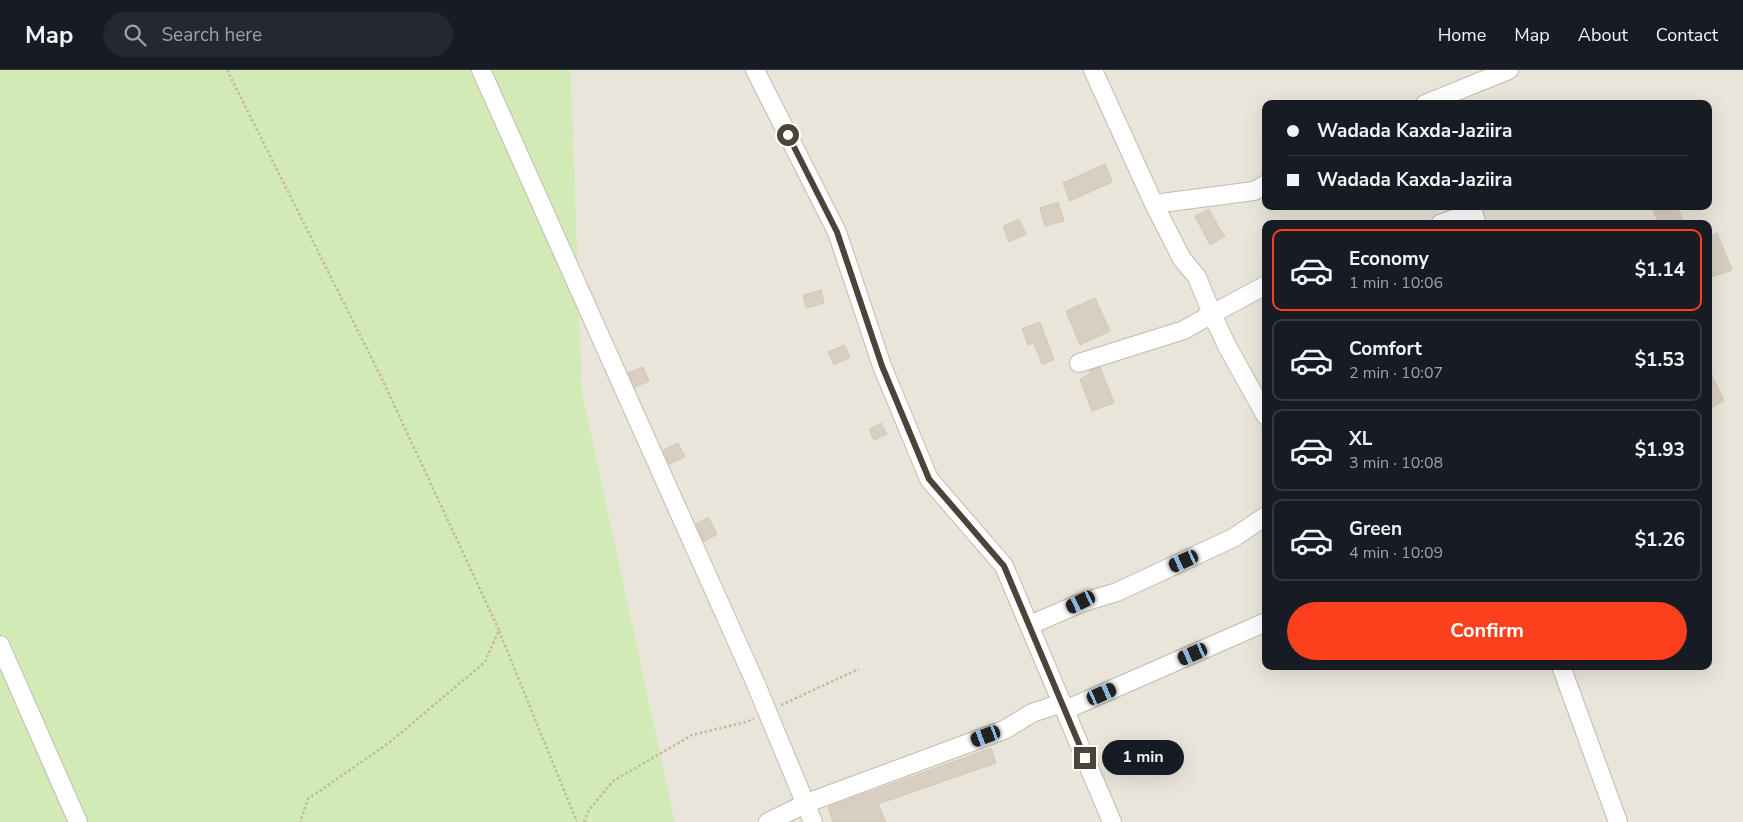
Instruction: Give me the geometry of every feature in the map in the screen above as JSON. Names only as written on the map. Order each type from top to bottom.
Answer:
[{"type":"street","points":[[481,70],[768,712],[813,822]]},
{"type":"street","points":[[755,70],[837,232],[882,366],[929,479],[1004,566],[1112,822]]},
{"type":"street","points":[[1093,70],[1154,204],[1182,259],[1197,277],[1226,346],[1262,409]]},
{"type":"street","points":[[1435,100],[1508,70]]},
{"type":"street","points":[[1154,204],[1254,190],[1262,186]]},
{"type":"street","points":[[1451,220],[1473,212],[1476,220]]},
{"type":"street","points":[[1079,363],[1184,330],[1262,287]]},
{"type":"street","points":[[1030,625],[1081,602],[1117,592],[1233,538],[1262,519]]},
{"type":"street","points":[[768,822],[807,804],[1004,730],[1032,713],[1063,706],[1262,624]]},
{"type":"street","points":[[0,645],[78,822]]},
{"type":"street","points":[[1562,670],[1618,822]]},
{"type":"path","points":[[228,70],[382,379],[499,630],[577,822]]},
{"type":"path","points":[[300,822],[308,800],[390,742],[485,662],[499,630]]},
{"type":"path","points":[[584,822],[589,810],[613,781],[692,735],[746,722],[859,669]]},
{"type":"shaded area","points":[[571,70],[1743,70],[1743,822],[675,822],[582,391]]},
{"type":"green space","points":[[0,70],[571,70],[582,391],[675,822],[0,822]]},
{"type":"building","points":[[1105,164],[1112,182],[1070,201],[1063,183]]},
{"type":"building","points":[[1058,202],[1064,221],[1045,226],[1040,208]]},
{"type":"building","points":[[1209,209],[1225,236],[1210,245],[1195,216]]},
{"type":"building","points":[[1653,210],[1678,210],[1683,220],[1657,220]]},
{"type":"building","points":[[1019,219],[1026,234],[1009,242],[1003,226]]},
{"type":"building","points":[[1717,233],[1732,270],[1712,277],[1712,235]]},
{"type":"building","points":[[821,290],[824,303],[806,308],[803,295]]},
{"type":"building","points":[[1095,298],[1110,331],[1080,345],[1066,311]]},
{"type":"building","points":[[1040,322],[1054,360],[1042,364],[1034,343],[1028,345],[1022,329]]},
{"type":"building","points":[[844,345],[850,357],[834,365],[828,352]]},
{"type":"building","points":[[643,367],[649,381],[635,387],[628,373]]},
{"type":"building","points":[[1100,367],[1114,403],[1092,411],[1080,379],[1090,374],[1089,371]]},
{"type":"building","points":[[1712,375],[1724,401],[1712,407]]},
{"type":"building","points":[[881,423],[887,434],[874,440],[869,429]]},
{"type":"building","points":[[678,443],[685,457],[669,464],[663,450]]},
{"type":"building","points":[[708,517],[717,534],[704,542],[696,524]]},
{"type":"building","points":[[991,748],[996,763],[878,804],[886,822],[833,822],[828,807]]},
{"type":"route","points":[[788,135],[837,232],[882,366],[929,479],[1004,566],[1085,758]]}]
